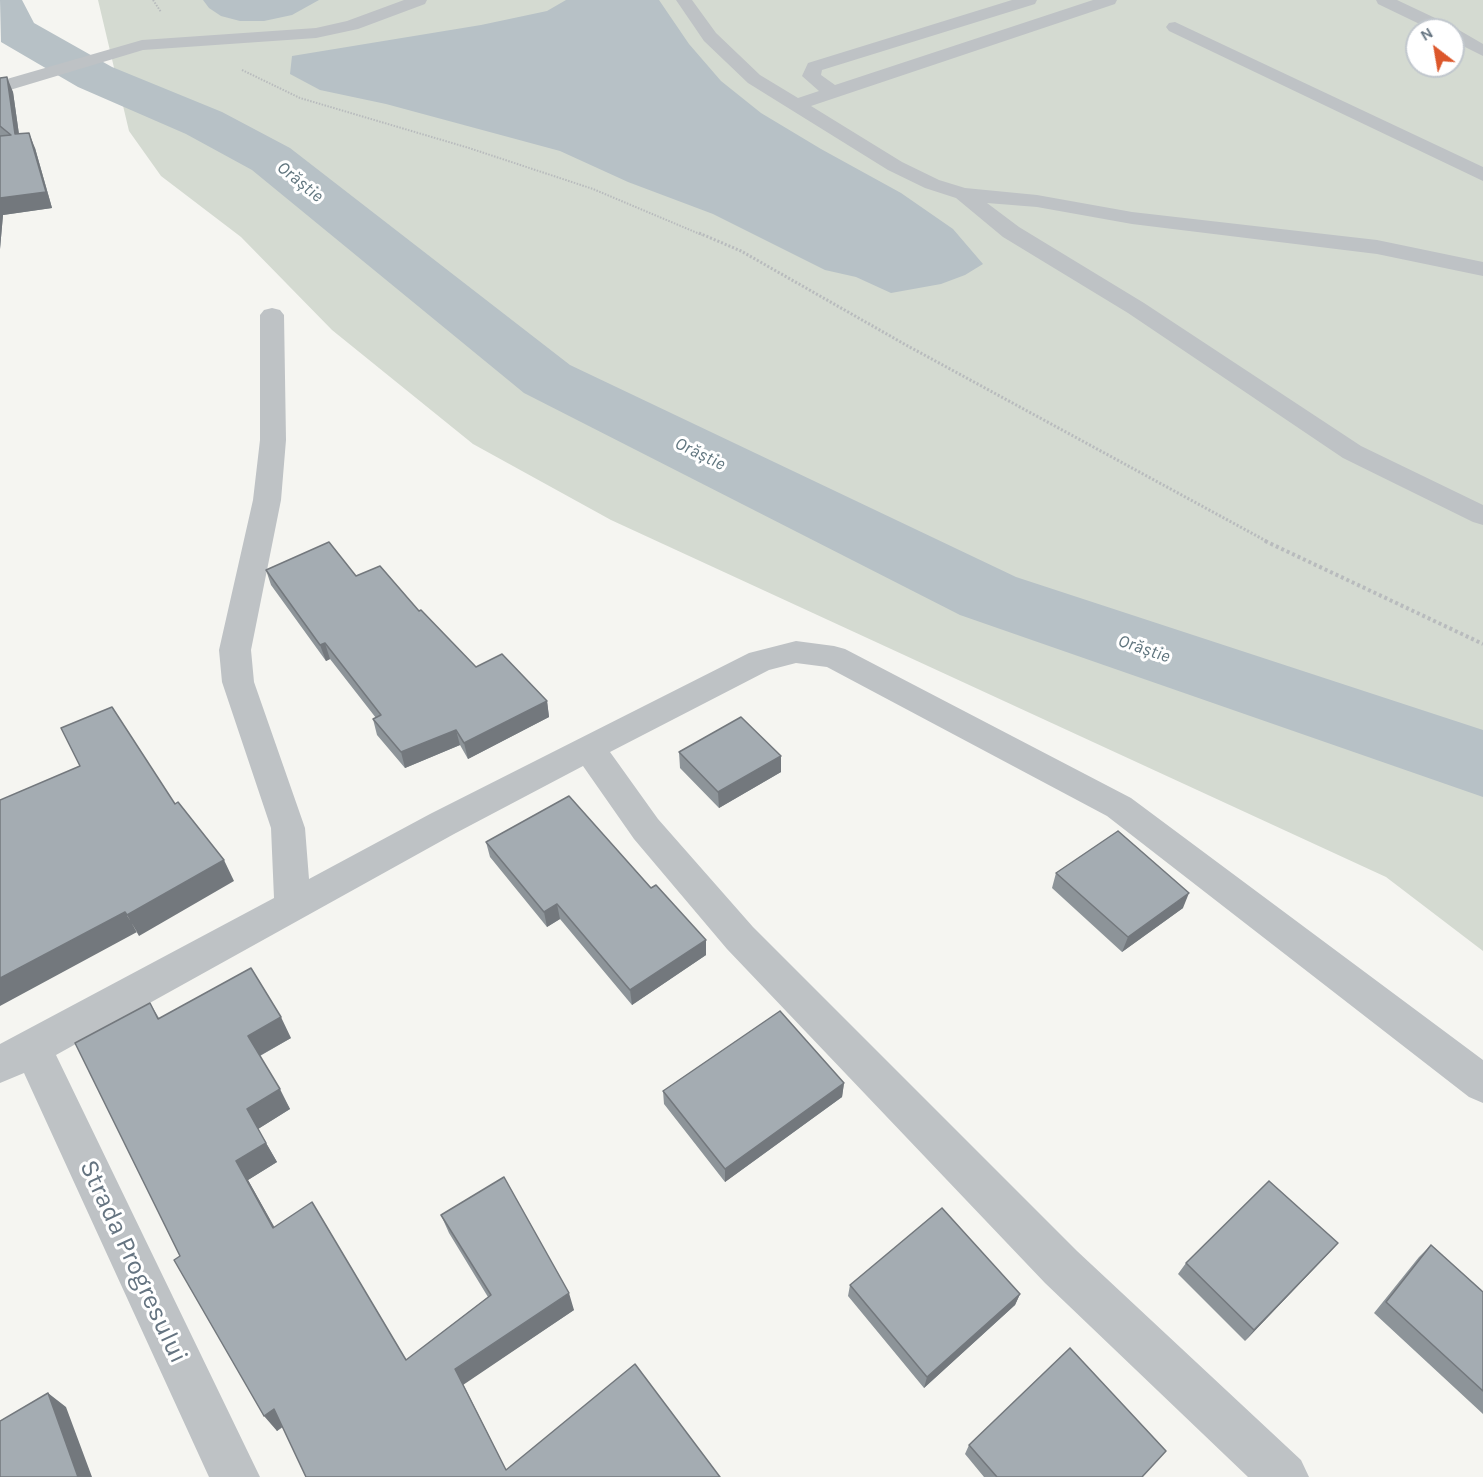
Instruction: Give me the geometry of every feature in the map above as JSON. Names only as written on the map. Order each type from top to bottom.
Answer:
[{"type":"street","points":[[0,87],[142,45],[316,33],[352,26],[418,0]]},
{"type":"street","points":[[684,0],[710,37],[754,79],[895,166],[932,184],[963,194],[1037,201],[1132,218],[1366,246],[1483,269]]},
{"type":"street","points":[[832,93],[811,76],[814,67],[1029,0]]},
{"type":"street","points":[[795,105],[1109,0]]},
{"type":"street","points":[[1384,0],[1421,18]]},
{"type":"street","points":[[1175,27],[1483,175]]},
{"type":"street","points":[[1465,41],[1483,51]]},
{"type":"street","points":[[963,194],[1011,232],[1136,308],[1352,452],[1483,516]]},
{"type":"street","points":[[272,315],[273,440],[267,500],[235,650],[238,682],[288,828],[293,905]]},
{"type":"street","name":"Strada Progresului","points":[[235,1477],[16,1056],[293,905],[589,748],[760,661],[795,652],[834,657],[1119,807],[1483,1084]]},
{"type":"street","points":[[589,748],[646,829],[740,938],[1061,1267],[1156,1359],[1284,1477]]},
{"type":"path","points":[[153,0],[164,16],[190,40],[221,60],[300,98],[469,148],[593,189],[741,251],[916,350],[1286,552],[1483,644]]},
{"type":"shaded area","points":[[98,0],[1483,0],[1483,951],[1386,877],[611,520],[473,444],[332,330],[241,237],[161,176],[129,131]]},
{"type":"shaded area","points":[[203,0],[319,0],[292,15],[264,21],[240,21],[221,16],[209,8]]},
{"type":"shaded area","points":[[566,0],[659,0],[689,44],[721,81],[761,113],[901,193],[953,229],[983,264],[965,275],[941,284],[891,293],[856,277],[825,270],[713,214],[628,182],[560,151],[386,104],[320,90],[290,74],[292,56],[481,25],[547,11]]},
{"type":"building","points":[[7,77],[15,134],[29,133],[46,192],[0,198],[0,136],[11,135],[0,126],[0,78]]},
{"type":"building","points":[[329,542],[356,576],[380,566],[419,611],[421,610],[476,667],[502,654],[547,701],[464,743],[456,730],[401,752],[373,719],[381,715],[325,643],[320,645],[266,570]]},
{"type":"building","points":[[112,707],[175,804],[178,802],[224,860],[127,915],[125,912],[0,978],[0,800],[80,766],[61,728]]},
{"type":"building","points":[[741,717],[781,756],[718,792],[679,752]]},
{"type":"building","points":[[569,796],[651,888],[656,885],[706,940],[630,990],[557,904],[544,912],[486,842]]},
{"type":"building","points":[[1118,831],[1189,893],[1128,937],[1056,873]]},
{"type":"building","points":[[251,968],[281,1017],[248,1036],[280,1089],[247,1109],[266,1143],[236,1161],[273,1228],[312,1202],[406,1360],[491,1295],[441,1215],[504,1177],[569,1293],[455,1369],[506,1470],[635,1364],[720,1477],[306,1477],[274,1409],[264,1416],[174,1260],[180,1256],[75,1043],[150,1003],[158,1019]]},
{"type":"building","points":[[780,1011],[844,1083],[725,1169],[663,1091]]},
{"type":"building","points":[[1269,1181],[1338,1243],[1254,1330],[1186,1263]]},
{"type":"building","points":[[942,1208],[1020,1294],[927,1377],[850,1285]]},
{"type":"building","points":[[1431,1245],[1483,1292],[1483,1391],[1386,1302]]},
{"type":"building","points":[[1070,1348],[1166,1451],[1142,1477],[997,1477],[969,1445]]},
{"type":"building","points":[[48,1393],[78,1477],[0,1477],[0,1421]]},
{"type":"waterway","name":"Orăștie","points":[[0,0],[17,32],[95,77],[204,123],[271,159],[547,379],[988,596],[1483,764]]}]
